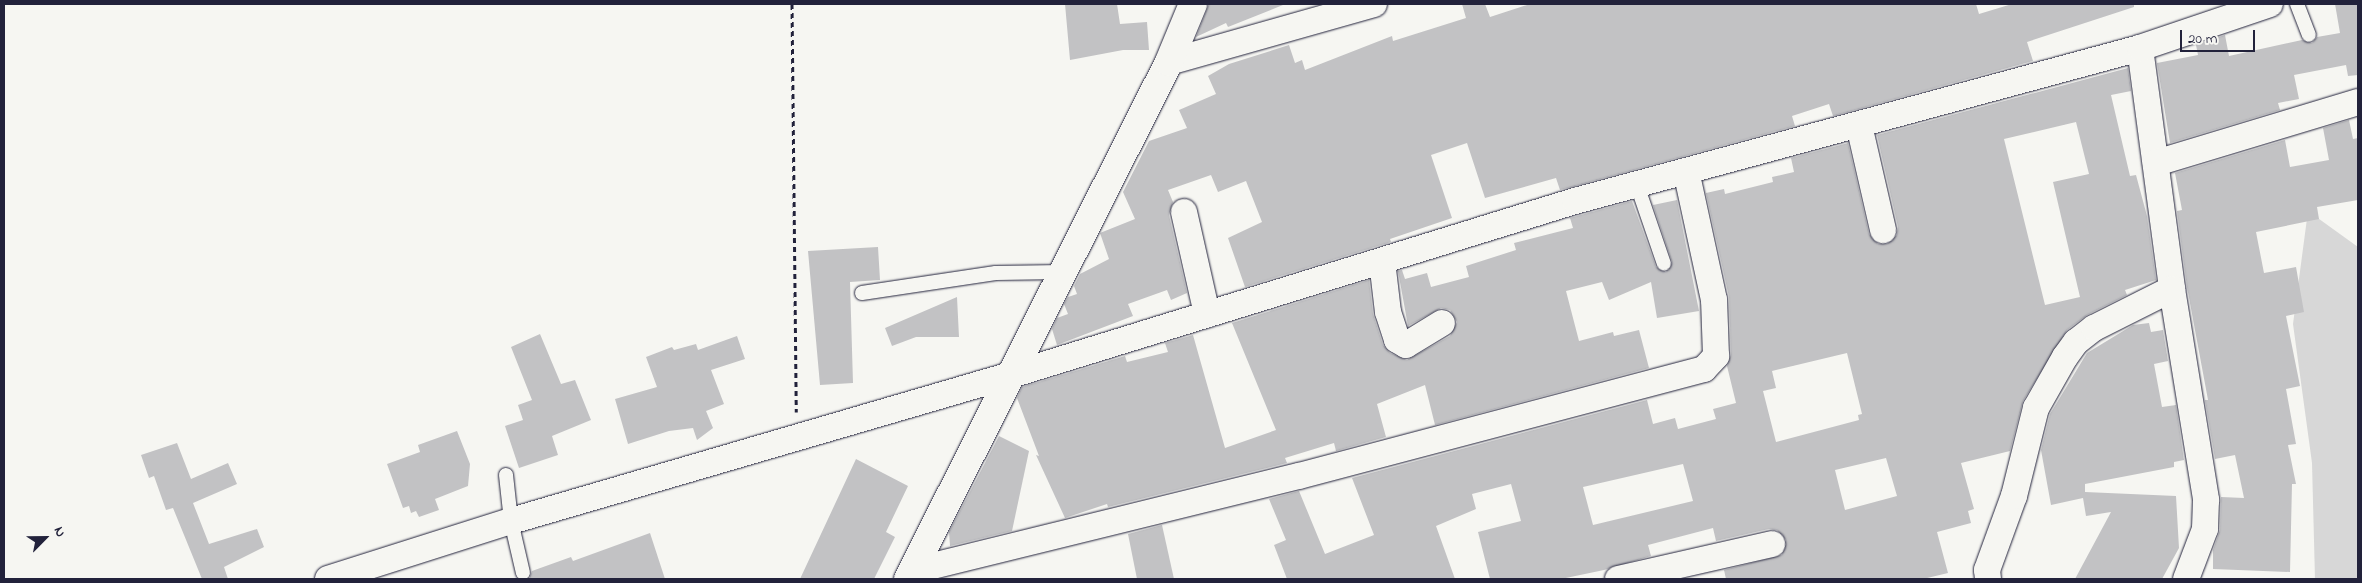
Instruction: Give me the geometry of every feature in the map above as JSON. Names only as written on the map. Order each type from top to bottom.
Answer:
[{"type":"street","points":[[910,575],[1169,62],[1193,4]]},
{"type":"street","points":[[1169,62],[1374,4]]},
{"type":"street","points":[[328,579],[511,521],[1010,375],[1637,185],[2140,48],[2270,4]]},
{"type":"street","points":[[2140,48],[2172,289],[2206,500],[2205,529],[2186,579]]},
{"type":"street","points":[[2156,163],[2358,102]]},
{"type":"street","points":[[1860,125],[1883,230]]},
{"type":"street","points":[[910,575],[1299,476],[1704,369],[1716,356],[1714,300],[1686,172]]},
{"type":"street","points":[[1184,212],[1207,314]]},
{"type":"street","points":[[1382,262],[1388,312],[1398,340],[1406,345],[1442,323]]},
{"type":"street","points":[[1988,579],[1987,570],[2014,496],[2036,408],[2065,357],[2076,342],[2094,328],[2172,289]]},
{"type":"street","points":[[1618,579],[1772,544]]},
{"type":"lane","points":[[2297,4],[2309,35]]},
{"type":"lane","points":[[1637,185],[1664,264]]},
{"type":"lane","points":[[862,293],[996,273],[1062,272]]},
{"type":"lane","points":[[506,475],[511,521],[522,573]]},
{"type":"path","points":[[792,4],[796,438]]},
{"type":"shaded area","points":[[2308,211],[2358,247],[2358,579],[2315,579],[2312,463],[2293,324]]},
{"type":"building","points":[[1065,4],[1117,4],[1120,24],[1147,22],[1149,50],[1123,50],[1070,60]]},
{"type":"building","points":[[1209,4],[1283,5],[1228,27],[1226,23],[1196,37]]},
{"type":"building","points":[[1462,4],[1485,4],[1490,17],[1530,4],[1976,4],[1979,14],[2012,4],[2134,4],[2134,7],[2027,42],[2033,61],[1833,116],[1829,104],[1792,116],[1795,126],[1560,190],[1556,178],[1485,198],[1467,143],[1431,155],[1452,218],[1390,239],[1391,242],[1245,287],[1228,238],[1262,222],[1246,181],[1218,192],[1211,175],[1168,190],[1173,202],[1169,215],[1187,293],[1171,300],[1167,290],[1128,304],[1133,316],[1057,345],[1052,329],[1057,318],[1068,314],[1064,304],[1068,297],[1077,294],[1074,286],[1080,274],[1109,259],[1100,233],[1135,219],[1123,192],[1149,141],[1187,128],[1179,110],[1216,94],[1208,76],[1229,64],[1289,45],[1295,63],[1302,60],[1305,70],[1392,36],[1393,41],[1466,18]]},
{"type":"building","points":[[2335,4],[2358,4],[2358,75],[2348,76],[2346,65],[2294,75],[2299,99],[2278,103],[2280,110],[2170,143],[2157,63],[2198,55],[2196,45],[2225,35],[2229,56],[2302,40],[2312,43],[2317,37],[2340,33]]},
{"type":"building","points":[[2128,68],[2131,91],[2111,95],[2130,176],[2136,175],[2147,216],[2156,280],[2125,290],[2127,295],[2087,315],[2067,330],[2023,401],[2010,451],[1961,463],[1974,509],[1968,511],[1971,523],[1937,532],[1948,573],[1923,579],[1726,579],[1724,570],[1782,555],[1786,540],[1777,530],[1769,529],[1716,541],[1713,528],[1648,545],[1651,556],[1604,570],[1561,579],[1490,579],[1478,532],[1521,521],[1511,484],[1472,494],[1476,509],[1436,526],[1455,579],[1287,579],[1274,545],[1286,540],[1269,499],[1299,491],[1325,554],[1374,535],[1352,478],[1647,400],[1653,424],[1675,418],[1678,429],[1716,419],[1713,409],[1736,403],[1727,366],[1731,355],[1729,297],[1706,193],[1724,189],[1725,194],[1773,182],[1772,177],[1794,172],[1791,158],[1848,143],[1869,234],[1878,244],[1887,244],[1897,235],[1898,227],[1877,135]],"holes":[[[2076,122],[2089,174],[2053,182],[2080,297],[2045,305],[2004,139]],[[1847,353],[1862,414],[1858,415],[1859,420],[1776,442],[1763,391],[1776,388],[1772,371]],[[1886,458],[1897,496],[1845,510],[1835,470]],[[1683,464],[1693,501],[1593,525],[1583,487]]]},
{"type":"building","points":[[2349,120],[2353,139],[2358,138],[2358,200],[2317,207],[2319,219],[2256,232],[2264,273],[2296,267],[2304,312],[2286,316],[2300,386],[2286,389],[2296,444],[2288,445],[2296,484],[2292,484],[2290,572],[2213,569],[2213,550],[2220,530],[2221,497],[2244,498],[2235,455],[2215,459],[2205,400],[2208,400],[2187,287],[2177,211],[2182,210],[2175,173],[2285,140],[2290,167],[2329,160],[2323,128]]},
{"type":"building","points":[[1677,200],[1699,311],[1657,318],[1651,282],[1609,300],[1602,282],[1566,291],[1579,341],[1613,332],[1614,336],[1639,330],[1649,368],[1435,425],[1425,385],[1377,404],[1386,437],[1336,451],[1334,443],[1285,458],[1287,463],[1108,507],[1107,504],[1065,518],[1036,455],[1039,456],[1017,398],[1022,387],[1125,356],[1127,362],[1168,352],[1165,343],[1193,335],[1225,448],[1276,430],[1232,323],[1369,280],[1373,314],[1383,345],[1390,353],[1407,360],[1450,336],[1457,322],[1450,310],[1441,308],[1408,326],[1398,271],[1402,270],[1405,279],[1427,273],[1431,287],[1469,277],[1466,266],[1516,250],[1514,243],[1573,228],[1570,218],[1632,201],[1656,267],[1666,272],[1672,262],[1653,205]]},
{"type":"building","points":[[878,247],[880,280],[850,282],[853,383],[820,385],[808,251]]},
{"type":"building","points":[[957,297],[959,337],[916,337],[892,346],[885,328]]},
{"type":"building","points":[[2149,323],[2151,332],[2163,330],[2168,361],[2154,364],[2162,407],[2176,405],[2184,460],[2174,462],[2174,467],[2085,484],[2085,492],[2176,496],[2179,548],[2162,579],[2075,579],[2111,512],[2086,516],[2083,498],[2051,505],[2041,450],[2050,414],[2087,353],[2133,325]]},
{"type":"building","points":[[540,334],[561,384],[575,380],[591,420],[552,436],[558,455],[519,468],[505,426],[523,420],[518,405],[532,400],[511,347]]},
{"type":"building","points":[[737,336],[745,359],[711,370],[724,404],[706,411],[713,428],[697,440],[693,428],[669,431],[628,444],[615,399],[657,387],[646,357],[672,347],[674,350],[696,344],[698,350]]},
{"type":"building","points":[[457,431],[470,464],[468,486],[435,499],[439,510],[419,517],[416,511],[411,513],[409,506],[403,508],[387,464],[420,452],[418,445]]},
{"type":"building","points":[[999,436],[1029,451],[1012,531],[950,546],[949,532]]},
{"type":"building","points":[[177,443],[191,479],[228,463],[237,484],[193,503],[209,544],[257,529],[264,547],[224,567],[228,579],[202,579],[173,508],[166,510],[154,476],[149,478],[141,455]]},
{"type":"building","points":[[856,459],[908,486],[886,532],[895,537],[874,579],[800,579]]},
{"type":"building","points":[[1162,525],[1174,579],[1137,579],[1128,534]]},
{"type":"building","points":[[650,533],[665,579],[529,579],[532,571],[571,557],[573,561]]}]
